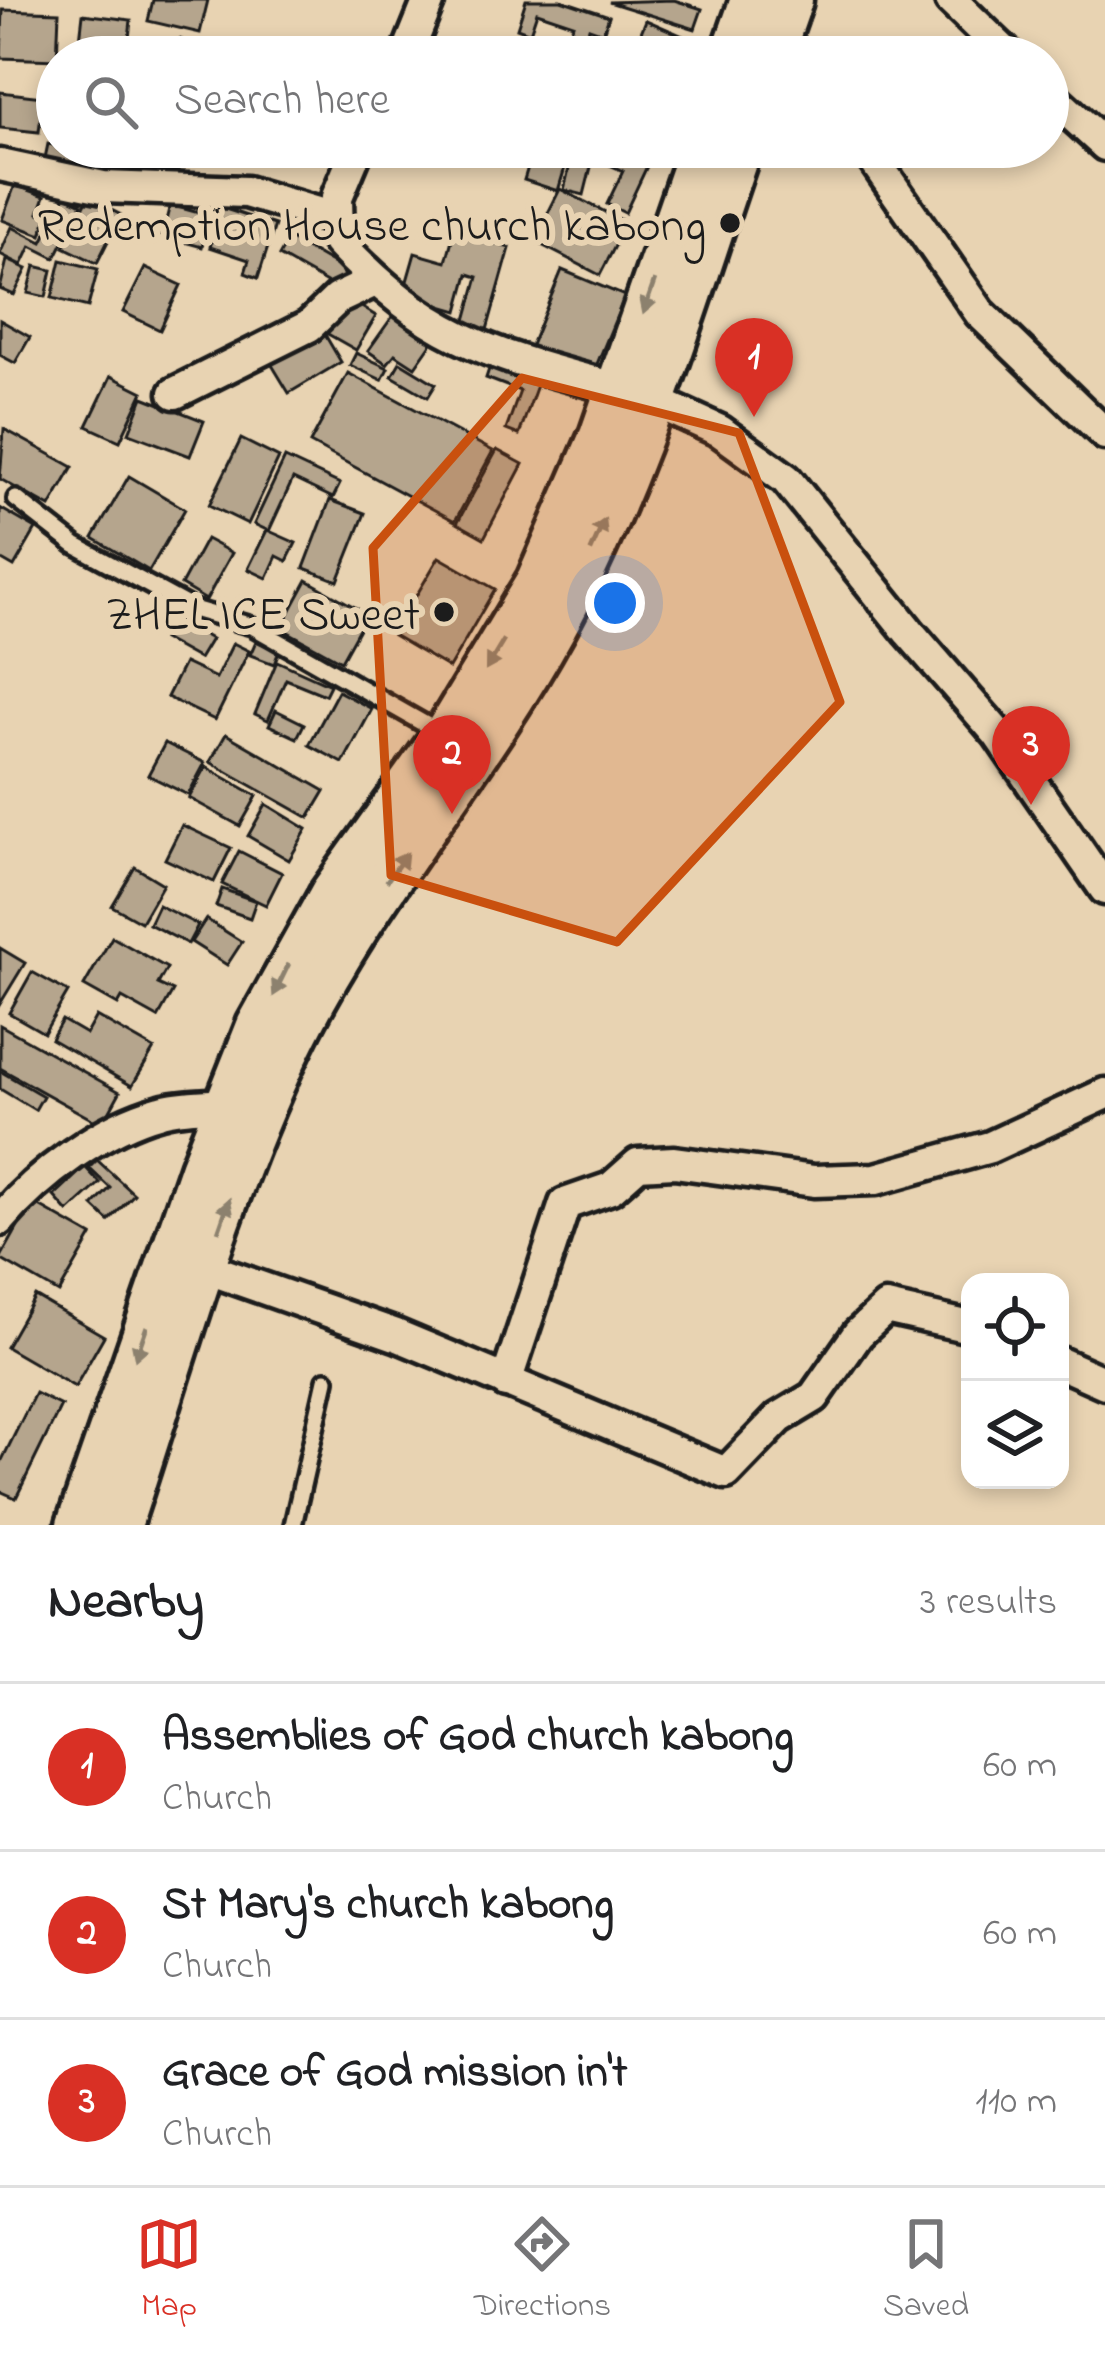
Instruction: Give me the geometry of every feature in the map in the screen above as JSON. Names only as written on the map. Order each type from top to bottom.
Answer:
[{"type":"street","points":[[414,36],[429,0]]},
{"type":"street","points":[[739,36],[752,0]]},
{"type":"street","points":[[779,36],[791,0]]},
{"type":"street","points":[[951,0],[988,36]]},
{"type":"street","points":[[1069,112],[1105,145]]},
{"type":"street","points":[[0,165],[103,187],[246,192],[337,219]]},
{"type":"street","points":[[349,168],[337,197],[338,242],[375,281],[466,345],[635,394],[720,431],[786,479],[998,734],[1105,889]]},
{"type":"street","points":[[120,1525],[242,1162],[292,1043],[356,927],[481,751],[555,627],[635,394],[695,168]]},
{"type":"street","points":[[78,1525],[226,1105],[290,961],[445,735],[538,581],[635,394],[731,168]]},
{"type":"street","points":[[880,168],[980,313],[1105,434]]},
{"type":"street","points":[[175,393],[309,326],[337,299],[375,281]]},
{"type":"street","points":[[506,1382],[546,1249],[565,1204],[611,1188],[638,1164],[674,1162],[814,1181],[876,1179],[990,1147],[1105,1094]]},
{"type":"street","points":[[0,1220],[34,1184],[113,1128],[164,1109],[226,1105]]},
{"type":"street","points":[[206,1268],[397,1335],[726,1473],[778,1418],[814,1397],[858,1334],[886,1308],[961,1325]]},
{"type":"street","points":[[1069,1367],[1105,1383]]},
{"type":"lane","points":[[16,499],[95,556],[193,609],[252,626],[445,735]]},
{"type":"lane","points":[[292,1525],[326,1380]]},
{"type":"highlighted area","points":[[522,378],[739,433],[840,702],[617,942],[391,875],[373,548]]},
{"type":"building","points":[[153,0],[208,0],[200,33],[148,21]]},
{"type":"building","points":[[526,0],[561,0],[609,16],[603,33],[589,28],[587,36],[569,36],[573,24],[537,12],[530,33],[517,28]]},
{"type":"building","points":[[674,0],[702,9],[695,29],[609,2]]},
{"type":"building","points":[[3,10],[59,12],[58,36],[36,36],[36,59],[1,58]]},
{"type":"building","points":[[83,14],[131,20],[129,36],[80,36]]},
{"type":"building","points":[[646,20],[683,36],[640,36]]},
{"type":"building","points":[[0,92],[36,96],[36,132],[0,128]]},
{"type":"building","points":[[69,168],[126,168],[124,179]]},
{"type":"building","points":[[528,168],[565,168],[558,191],[524,180]]},
{"type":"building","points":[[569,168],[591,168],[584,195],[564,190]]},
{"type":"building","points":[[616,168],[646,168],[625,213],[607,204],[623,171]]},
{"type":"building","points":[[15,185],[45,196],[39,213],[48,216],[41,235],[2,220]]},
{"type":"building","points":[[560,189],[627,223],[600,275],[534,241]]},
{"type":"building","points":[[65,196],[82,204],[55,258],[31,246],[22,265],[0,254],[12,227],[42,242]]},
{"type":"building","points":[[88,198],[121,215],[97,263],[64,247]]},
{"type":"building","points":[[170,205],[210,216],[202,247],[162,236]]},
{"type":"building","points":[[222,208],[275,225],[258,278],[245,273],[249,260],[210,247]]},
{"type":"building","points":[[454,232],[510,248],[485,337],[463,331],[478,277],[468,274],[458,311],[403,295],[415,253],[446,262]]},
{"type":"building","points":[[289,238],[349,273],[339,290],[279,256]]},
{"type":"building","points":[[7,260],[27,269],[14,295],[0,289]]},
{"type":"building","points":[[61,260],[98,269],[88,307],[52,298]]},
{"type":"building","points":[[35,266],[52,270],[46,297],[28,293]]},
{"type":"building","points":[[145,268],[181,285],[160,330],[123,312]]},
{"type":"building","points":[[562,270],[625,296],[592,376],[529,350]]},
{"type":"building","points":[[347,298],[376,316],[356,350],[326,333]]},
{"type":"building","points":[[397,310],[436,337],[415,367],[395,354],[387,364],[368,351]]},
{"type":"building","points":[[0,320],[30,337],[15,363],[0,355]]},
{"type":"building","points":[[321,328],[341,362],[289,393],[269,360]]},
{"type":"building","points":[[356,353],[388,368],[382,380],[350,365]]},
{"type":"building","points":[[492,360],[540,377],[519,435],[506,430],[520,391],[486,378]]},
{"type":"building","points":[[400,362],[436,384],[428,397],[392,376]]},
{"type":"building","points":[[348,373],[493,451],[455,521],[310,443]]},
{"type":"building","points":[[111,376],[143,392],[120,441],[87,426]]},
{"type":"building","points":[[143,397],[204,421],[190,456],[129,433]]},
{"type":"building","points":[[4,429],[73,467],[50,507],[0,479]]},
{"type":"building","points":[[241,439],[279,458],[248,524],[209,505]]},
{"type":"building","points":[[497,450],[523,464],[484,538],[457,523]]},
{"type":"building","points":[[285,458],[340,484],[333,498],[293,479],[269,531],[254,524]]},
{"type":"building","points":[[129,476],[185,509],[149,571],[93,538]]},
{"type":"building","points":[[330,500],[365,513],[338,581],[304,568]]},
{"type":"building","points":[[0,508],[36,529],[14,567],[0,559]]},
{"type":"building","points":[[267,530],[296,543],[287,561],[277,556],[267,578],[248,569]]},
{"type":"building","points":[[206,539],[232,553],[206,600],[181,585]]},
{"type":"building","name":"ZHEL ICE Sweet","points":[[439,557],[495,589],[449,668],[393,635]]},
{"type":"building","points":[[307,580],[367,614],[341,661],[281,628]]},
{"type":"building","points":[[175,618],[211,639],[199,659],[163,639]]},
{"type":"building","points":[[256,641],[279,651],[274,664],[250,655]]},
{"type":"building","points":[[233,643],[249,651],[215,720],[167,697],[184,663],[216,678]]},
{"type":"building","points":[[277,661],[330,685],[325,695],[286,679],[268,720],[255,714]]},
{"type":"building","points":[[338,691],[372,709],[343,763],[309,745]]},
{"type":"building","points":[[276,710],[304,724],[297,738],[269,725]]},
{"type":"building","points":[[226,734],[325,791],[309,818],[210,762]]},
{"type":"building","points":[[165,743],[205,763],[188,795],[148,775]]},
{"type":"building","points":[[206,767],[257,796],[240,826],[189,798]]},
{"type":"building","points":[[266,804],[307,829],[289,860],[248,836]]},
{"type":"building","points":[[182,825],[231,848],[214,882],[165,859]]},
{"type":"building","points":[[239,851],[282,873],[266,905],[222,884]]},
{"type":"building","points":[[135,867],[163,884],[141,922],[112,906]]},
{"type":"building","points":[[222,889],[256,901],[250,918],[216,906]]},
{"type":"building","points":[[158,905],[198,925],[188,944],[149,924]]},
{"type":"building","points":[[206,919],[242,942],[227,965],[191,942]]},
{"type":"building","points":[[112,937],[167,968],[158,984],[173,991],[158,1018],[122,998],[118,1005],[84,986]]},
{"type":"building","points":[[0,948],[25,963],[0,1004]]},
{"type":"building","points":[[32,972],[68,992],[44,1033],[9,1013]]},
{"type":"building","points":[[96,1016],[154,1049],[132,1086],[51,1039],[62,1020],[86,1034]]},
{"type":"building","points":[[0,1025],[120,1092],[102,1125],[0,1068]]},
{"type":"building","points":[[0,1071],[43,1096],[35,1110],[0,1089]]},
{"type":"building","points":[[97,1160],[134,1194],[109,1221],[93,1206],[110,1188],[89,1168]]},
{"type":"building","points":[[85,1167],[100,1183],[68,1212],[54,1196]]},
{"type":"building","points":[[32,1202],[92,1236],[59,1293],[0,1259]]},
{"type":"building","points":[[35,1296],[104,1336],[75,1387],[6,1347]]},
{"type":"building","points":[[35,1393],[61,1406],[16,1498],[0,1491],[0,1464]]},
{"type":"place","name":"Redemption House church kabong","points":[[730,223]]},
{"type":"place","name":"Assemblies of God church kabong","points":[[754,417]]},
{"type":"place","name":"ZHEL ICE Sweet","points":[[444,612]]},
{"type":"place","name":"Grace of God mission in't","points":[[1031,805]]},
{"type":"place","name":"St Mary's church kabong","points":[[452,814]]}]
